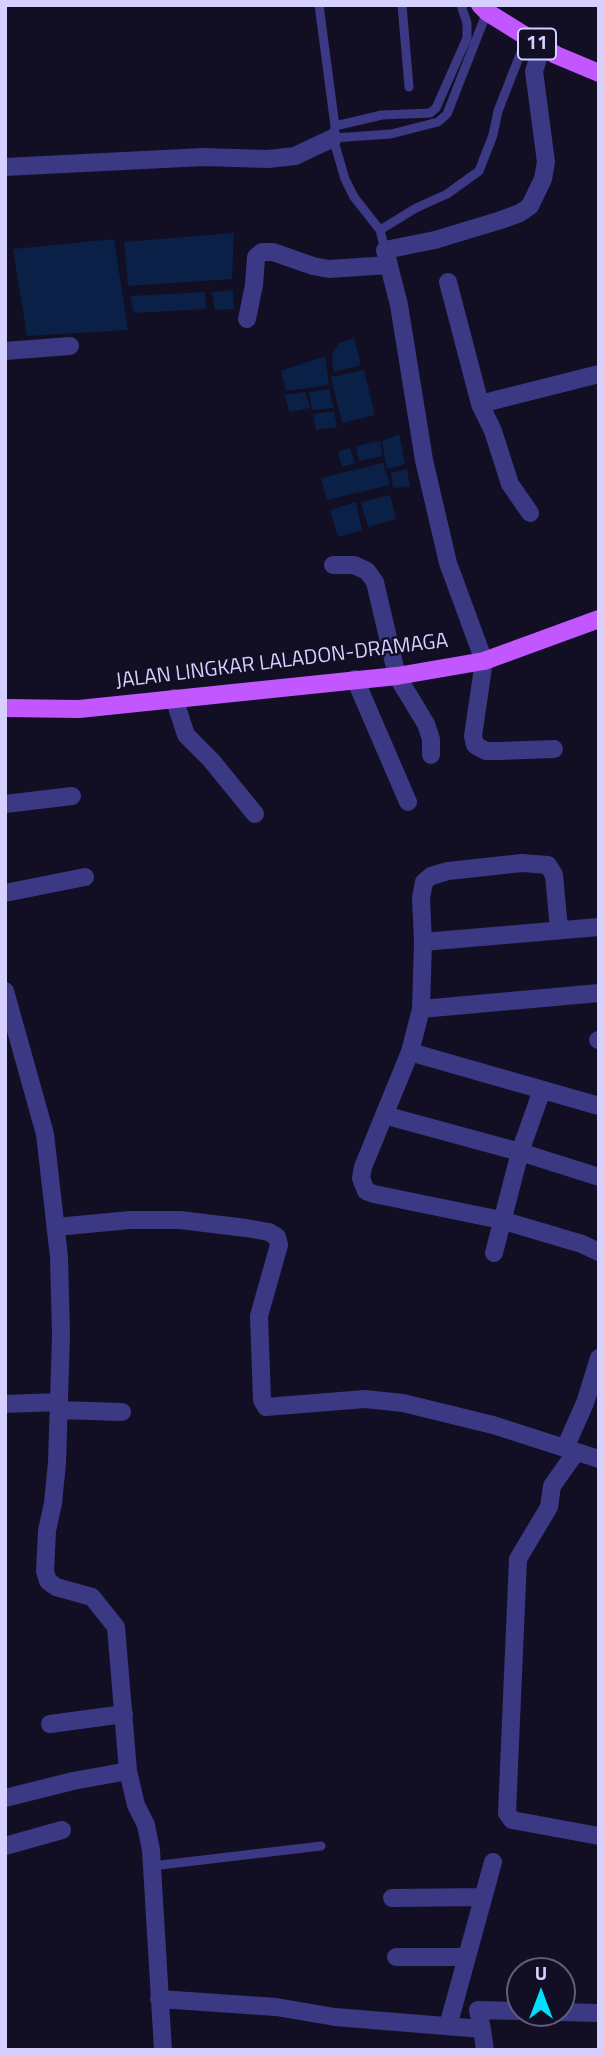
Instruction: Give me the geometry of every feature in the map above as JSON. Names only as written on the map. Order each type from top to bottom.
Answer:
[{"type":"main road","name":"11","points":[[483,9],[542,47],[599,73]]},
{"type":"main road","name":"JALAN LINGKAR LALADON-DRAMAGA","points":[[5,708],[79,709],[397,676],[484,661],[599,619]]},
{"type":"street","points":[[247,319],[256,257],[262,252],[273,252],[329,269],[387,257],[501,220],[530,206],[546,168],[534,71],[542,47]]},
{"type":"street","points":[[5,167],[203,157],[268,159],[296,156],[334,132]]},
{"type":"street","points":[[387,257],[411,374],[424,460],[445,550],[484,661],[473,736],[475,745],[486,751],[554,749]]},
{"type":"street","points":[[448,282],[480,404],[493,431],[510,484],[530,513]]},
{"type":"street","points":[[5,351],[70,346]]},
{"type":"street","points":[[480,404],[599,374]]},
{"type":"street","points":[[333,565],[354,565],[367,571],[375,582],[397,676],[426,724],[431,740],[431,755]]},
{"type":"street","points":[[355,679],[408,802]]},
{"type":"street","points":[[174,698],[186,735],[211,760],[255,814]]},
{"type":"street","points":[[5,804],[72,796]]},
{"type":"street","points":[[559,929],[553,871],[548,865],[539,862],[522,863],[448,871],[427,878],[422,887],[421,898],[421,1009],[410,1052],[363,1167],[361,1178],[366,1191],[501,1220],[582,1244],[599,1252]]},
{"type":"street","points":[[5,893],[85,877]]},
{"type":"street","points":[[423,942],[599,927]]},
{"type":"street","points":[[5,991],[45,1135],[59,1257],[61,1335],[56,1483],[47,1531],[45,1571],[48,1581],[56,1587],[92,1597],[116,1627],[128,1771],[136,1805],[149,1836],[163,2050]]},
{"type":"street","points":[[421,1009],[599,993]]},
{"type":"street","points":[[410,1052],[599,1106]]},
{"type":"street","points":[[494,1253],[520,1152],[542,1090]]},
{"type":"street","points":[[384,1115],[520,1152],[599,1177]]},
{"type":"street","points":[[56,1227],[130,1220],[180,1220],[269,1232],[277,1237],[279,1245],[259,1316],[262,1400],[266,1407],[365,1399],[403,1403],[493,1425],[599,1459]]},
{"type":"street","points":[[599,1359],[592,1405],[552,1486],[549,1507],[518,1559],[507,1813],[512,1820],[599,1836]]},
{"type":"street","points":[[5,1404],[122,1412]]},
{"type":"street","points":[[50,1724],[124,1714]]},
{"type":"street","points":[[5,1798],[128,1771]]},
{"type":"street","points":[[5,1846],[62,1830]]},
{"type":"street","points":[[447,2026],[492,1862]]},
{"type":"street","points":[[392,1898],[483,1897]]},
{"type":"street","points":[[396,1957],[467,1957]]},
{"type":"street","points":[[159,1999],[264,2006],[335,2017],[482,2029]]},
{"type":"street","points":[[453,2008],[506,2011]]},
{"type":"street","points":[[478,2010],[485,2050]]},
{"type":"street","points":[[576,2012],[599,2013]]},
{"type":"lane","points":[[319,5],[334,132],[345,179],[354,197],[380,230],[387,257]]},
{"type":"lane","points":[[402,5],[410,87]]},
{"type":"lane","points":[[334,132],[382,115],[430,113],[436,108],[467,38],[467,23],[461,5]]},
{"type":"lane","points":[[334,132],[391,134],[438,122],[447,114],[483,9]]},
{"type":"lane","points":[[380,230],[416,208],[447,194],[479,171],[493,135],[498,111],[527,37]]},
{"type":"lane","points":[[152,1866],[321,1846]]},
{"type":"water","points":[[234,233],[232,279],[128,286],[124,242]]},
{"type":"water","points":[[114,239],[128,330],[27,336],[13,249]]},
{"type":"water","points":[[233,290],[234,309],[215,310],[212,292]]},
{"type":"water","points":[[205,292],[206,309],[134,313],[130,296]]},
{"type":"water","points":[[354,338],[361,365],[333,372],[332,355],[339,343]]},
{"type":"water","points":[[325,356],[329,385],[286,391],[281,371]]},
{"type":"water","points":[[364,370],[375,415],[342,423],[331,377]]},
{"type":"water","points":[[329,389],[334,408],[312,410],[309,392]]},
{"type":"water","points":[[305,392],[310,408],[289,412],[285,395]]},
{"type":"water","points":[[334,411],[337,427],[316,430],[313,414]]},
{"type":"water","points":[[399,434],[405,464],[387,469],[382,441]]},
{"type":"water","points":[[380,441],[383,456],[359,461],[356,446]]},
{"type":"water","points":[[350,448],[355,463],[342,467],[338,451]]},
{"type":"water","points":[[383,463],[390,485],[327,500],[321,478]]},
{"type":"water","points":[[407,469],[410,486],[393,488],[391,473]]},
{"type":"water","points":[[390,495],[396,519],[368,527],[361,502]]},
{"type":"water","points":[[356,502],[362,530],[338,537],[330,510]]}]
